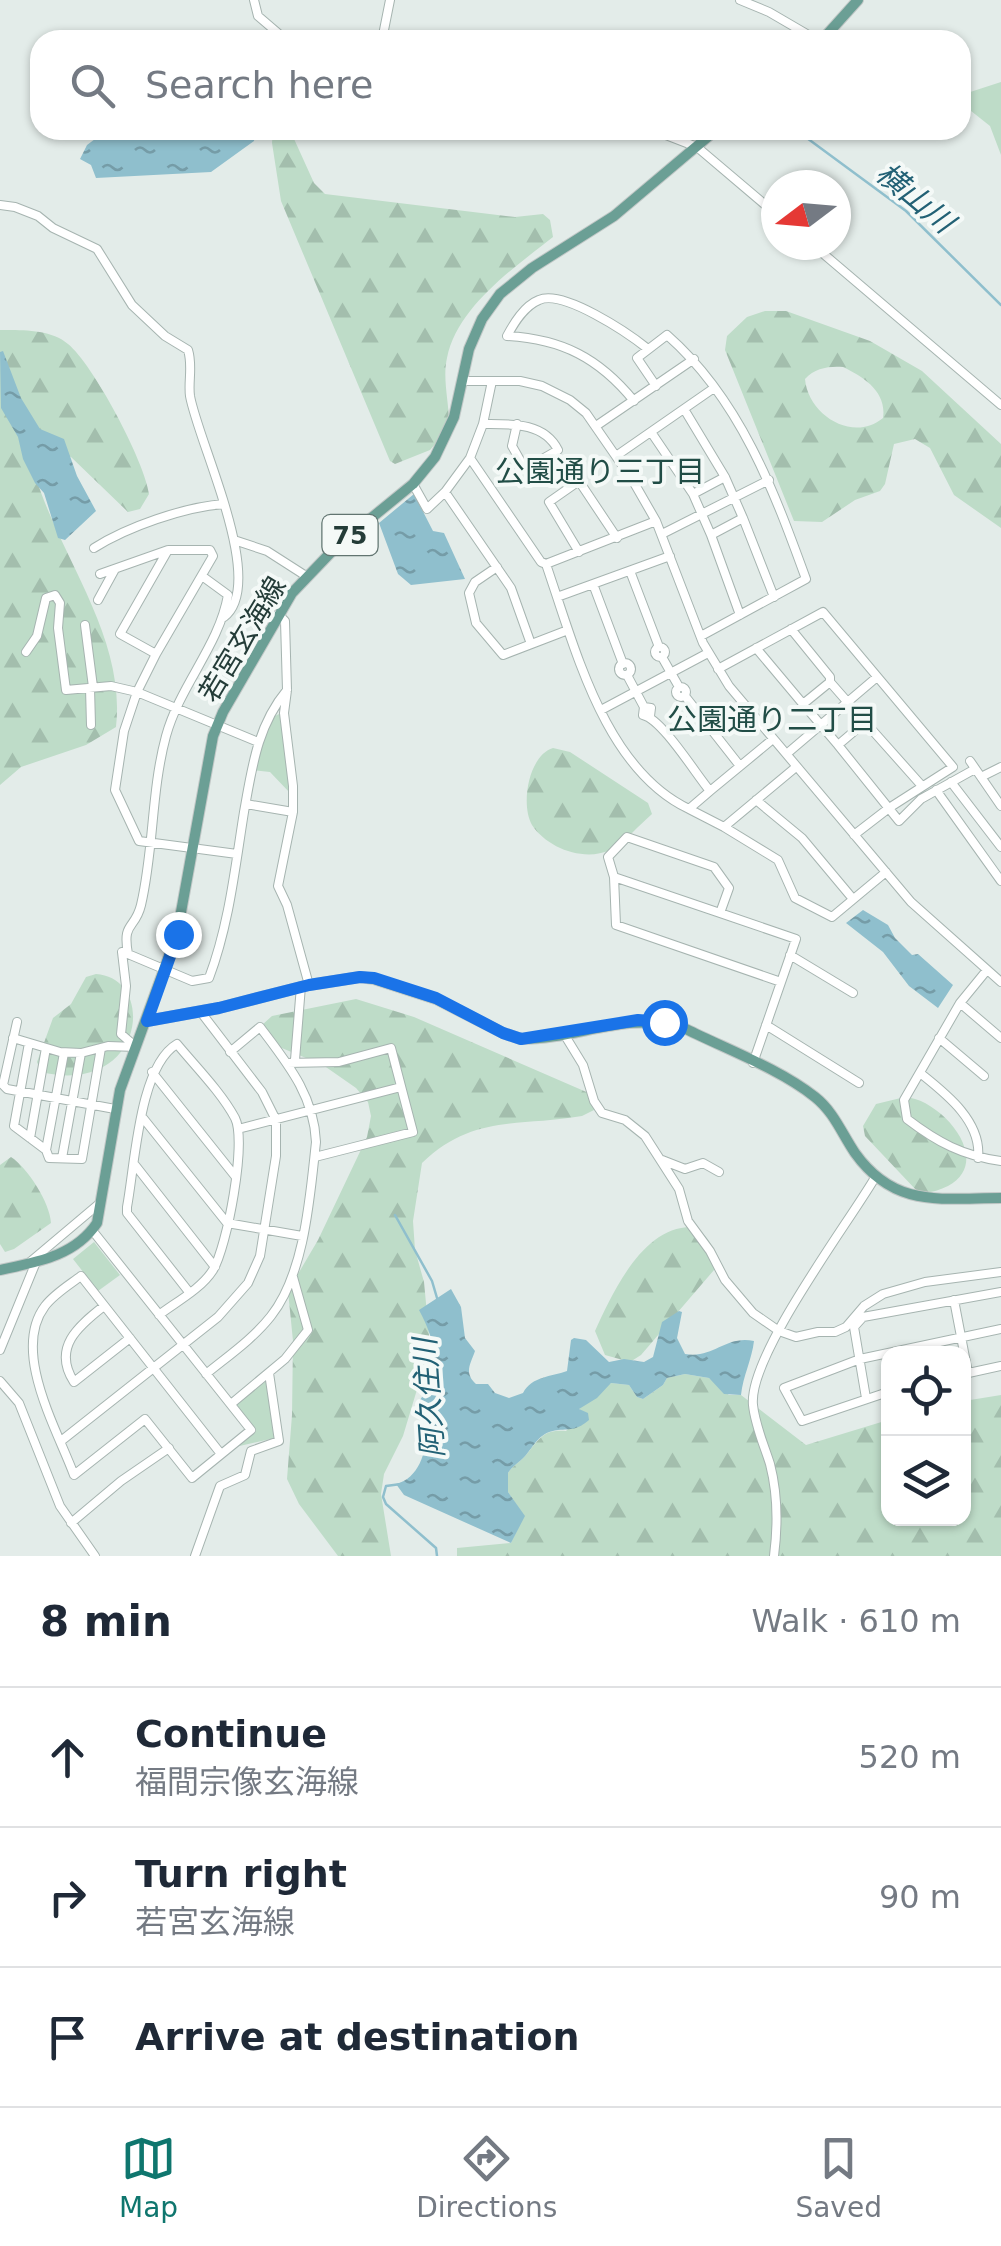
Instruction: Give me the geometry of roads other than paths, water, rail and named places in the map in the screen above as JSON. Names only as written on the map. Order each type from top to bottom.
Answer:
[{"type":"main road","points":[[829,30],[858,0]]},
{"type":"main road","name":"若宮玄海線","points":[[92,1230],[104,1200],[115,1109],[186,900],[208,752],[216,726],[278,614],[306,576],[337,546],[414,484],[446,438],[473,339],[500,294],[532,268],[614,216],[704,140]]},
{"type":"main road","points":[[147,1021],[346,978],[374,978],[436,998],[512,1037],[529,1039],[654,1021],[686,1028],[801,1087],[822,1103],[874,1180],[932,1200],[1001,1198]]},
{"type":"main road","points":[[0,1270],[70,1250],[92,1230]]},
{"type":"street","points":[[254,0],[258,16],[274,30]]},
{"type":"street","points":[[384,30],[390,0]]},
{"type":"street","points":[[740,0],[801,30]]},
{"type":"street","points":[[680,140],[696,146],[761,201]]},
{"type":"street","points":[[0,205],[15,206],[38,216],[97,250],[138,313],[188,350],[190,396],[234,540],[239,579],[235,602],[230,614],[224,617]]},
{"type":"street","points":[[831,260],[1001,406]]},
{"type":"street","points":[[634,401],[604,368],[574,349],[544,340],[507,336],[533,303],[552,298],[599,318],[648,349]]},
{"type":"street","points":[[656,386],[636,358],[667,335],[694,359],[745,433],[769,480],[806,579],[700,636]]},
{"type":"street","points":[[596,426],[694,359]]},
{"type":"street","points":[[414,484],[427,508],[446,492],[470,458],[484,424],[492,380]]},
{"type":"street","points":[[462,381],[520,381],[552,390],[578,406],[596,426],[656,521],[700,636],[718,669],[929,921],[1001,982]]},
{"type":"street","points":[[616,456],[714,388]]},
{"type":"street","points":[[684,409],[725,477],[774,597]]},
{"type":"street","points":[[484,424],[516,424],[547,436],[558,450],[526,469],[512,446],[516,424]]},
{"type":"street","points":[[651,432],[693,494],[740,615]]},
{"type":"street","points":[[470,458],[540,562],[546,564],[656,521]]},
{"type":"street","points":[[693,494],[725,477]]},
{"type":"street","points":[[662,534],[769,480]]},
{"type":"street","points":[[579,552],[549,502],[579,481],[617,538]]},
{"type":"street","points":[[446,492],[511,588],[531,644]]},
{"type":"street","points":[[94,548],[116,534],[146,526],[157,518],[224,504]]},
{"type":"street","points":[[711,535],[743,518]]},
{"type":"street","points":[[234,540],[267,551],[306,576]]},
{"type":"street","points":[[156,654],[120,634],[168,550]]},
{"type":"street","points":[[100,574],[168,550],[210,550],[213,556],[136,692],[124,731],[115,790],[139,840],[237,854]]},
{"type":"street","points":[[557,597],[670,556]]},
{"type":"street","points":[[546,564],[601,710],[625,750],[663,796],[724,826],[778,860],[790,891],[802,904],[832,917],[886,872]]},
{"type":"street","points":[[496,567],[471,586],[468,593],[472,614],[504,654],[568,630]]},
{"type":"street","points":[[98,600],[115,568]]},
{"type":"street","points":[[630,571],[670,673],[740,766]]},
{"type":"street","points":[[202,576],[228,595],[224,617],[175,709],[162,754],[142,902],[125,938],[128,954],[192,981],[208,978],[228,918],[258,742],[287,690]]},
{"type":"street","points":[[593,584],[623,664],[619,670],[627,674],[644,707],[651,708],[650,716],[710,792]]},
{"type":"street","points":[[26,652],[36,636],[46,598],[56,595],[60,604],[58,628],[66,690],[111,686],[136,692],[258,742]]},
{"type":"street","points":[[718,669],[823,612],[953,767],[854,835]]},
{"type":"street","points":[[278,614],[285,622],[284,713],[293,786],[293,812],[278,892],[287,905],[305,986],[291,1061]]},
{"type":"street","points":[[85,625],[92,725]]},
{"type":"street","points":[[791,629],[830,682],[922,786]]},
{"type":"street","points":[[756,648],[898,821],[921,799],[975,769],[1001,768]]},
{"type":"street","points":[[601,710],[708,652]]},
{"type":"street","points":[[790,750],[878,677]]},
{"type":"street","points":[[803,704],[830,682]]},
{"type":"street","points":[[838,745],[865,722]]},
{"type":"street","points":[[689,809],[773,739]]},
{"type":"street","points":[[724,826],[796,766]]},
{"type":"street","points":[[975,769],[1001,806]]},
{"type":"street","points":[[951,782],[1001,848]]},
{"type":"street","points":[[936,790],[1001,881]]},
{"type":"street","points":[[756,800],[802,838],[853,899]]},
{"type":"street","points":[[246,804],[293,812]]},
{"type":"street","points":[[720,913],[729,888],[714,867],[627,838],[608,857],[614,877],[616,925],[781,982]]},
{"type":"street","points":[[614,877],[796,938],[753,1063]]},
{"type":"street","points":[[122,952],[126,986],[121,1034],[136,1047]]},
{"type":"street","points":[[790,954],[853,993]]},
{"type":"street","points":[[987,970],[960,1003],[904,1100],[907,1119],[950,1148],[1001,1161]]},
{"type":"street","points":[[960,1003],[1001,1038]]},
{"type":"street","points":[[61,1440],[218,1317],[248,1283],[260,1256],[276,1156],[276,1120],[262,1092],[200,1011]]},
{"type":"street","points":[[17,1022],[4,1084],[7,1089],[115,1109]]},
{"type":"street","points":[[766,1025],[859,1083]]},
{"type":"street","points":[[206,1374],[270,1317],[293,1276],[314,1157],[316,1126],[291,1061],[260,1027],[230,1052]]},
{"type":"street","points":[[564,1034],[576,1050],[602,1113],[625,1120],[645,1136],[679,1189],[688,1221],[725,1280],[753,1313],[779,1331],[796,1337],[835,1332],[883,1294],[925,1282],[1001,1272]]},
{"type":"street","points":[[13,1038],[64,1052],[136,1047]]},
{"type":"street","points":[[940,1038],[984,1076]]},
{"type":"street","points":[[30,1043],[14,1126],[46,1150]]},
{"type":"street","points":[[159,1314],[189,1292],[215,1267],[235,1176],[238,1130],[234,1118],[177,1044],[152,1072],[127,1213],[189,1292]]},
{"type":"street","points":[[30,1138],[46,1048]]},
{"type":"street","points":[[64,1052],[47,1157],[82,1159],[101,1048]]},
{"type":"street","points":[[291,1061],[339,1062],[391,1048],[413,1132],[314,1157]]},
{"type":"street","points":[[62,1158],[81,1053]]},
{"type":"street","points":[[152,1072],[235,1176]]},
{"type":"street","points":[[920,1073],[956,1102],[976,1142],[978,1158]]},
{"type":"street","points":[[238,1130],[401,1087]]},
{"type":"street","points":[[142,1118],[227,1223],[302,1236]]},
{"type":"street","points":[[662,1160],[681,1169],[703,1163],[719,1172]]},
{"type":"street","points":[[135,1165],[215,1267]]},
{"type":"street","points":[[774,1556],[778,1523],[775,1486],[752,1404],[757,1372],[874,1180]]},
{"type":"street","points":[[0,1350],[32,1263],[104,1200]]},
{"type":"street","points":[[92,1230],[250,1430],[221,1454],[192,1478],[145,1419],[74,1476],[32,1358],[34,1329],[46,1304],[81,1276],[221,1454]]},
{"type":"street","points":[[231,1404],[294,1350],[308,1330],[293,1276]]},
{"type":"street","points":[[866,1398],[854,1327],[864,1317],[1001,1292]]},
{"type":"street","points":[[954,1300],[962,1346]]},
{"type":"street","points":[[104,1306],[79,1325],[68,1340],[66,1364],[74,1382],[130,1338]]},
{"type":"street","points":[[0,1334],[9,1326]]},
{"type":"street","points":[[881,1394],[802,1421],[784,1388],[860,1359],[1001,1329]]},
{"type":"street","points":[[971,1373],[1001,1366]]},
{"type":"street","points":[[196,1556],[220,1486],[245,1475],[251,1450],[279,1441],[269,1373]]},
{"type":"street","points":[[0,1381],[19,1403],[53,1492],[94,1556]]},
{"type":"street","points":[[70,1524],[168,1448]]},
{"type":"water","points":[[94,140],[254,140],[211,172],[96,178],[91,165],[80,159]]},
{"type":"water","points":[[3,351],[21,398],[40,429],[64,439],[77,476],[96,511],[65,540],[58,538],[44,493],[35,483],[18,437],[1,408]]},
{"type":"water","points":[[414,494],[433,531],[444,533],[465,579],[411,585],[398,574],[379,523]]},
{"type":"water","points":[[863,910],[888,925],[912,955],[918,954],[953,985],[938,1008],[909,986],[883,952],[846,923]]},
{"type":"water","points":[[451,1289],[461,1307],[465,1338],[475,1351],[470,1376],[476,1384],[488,1384],[495,1393],[509,1398],[523,1393],[537,1380],[567,1371],[574,1338],[586,1340],[609,1362],[644,1362],[653,1357],[662,1322],[679,1311],[682,1312],[677,1338],[685,1354],[704,1353],[735,1341],[754,1341],[741,1395],[724,1394],[709,1378],[685,1374],[667,1378],[643,1399],[629,1385],[611,1383],[579,1409],[588,1413],[589,1420],[543,1436],[508,1473],[508,1492],[525,1516],[511,1543],[404,1495],[396,1484],[418,1467],[426,1439],[426,1420],[413,1415],[432,1377],[434,1358],[431,1338],[419,1310]]},
{"type":"waterway","name":"横山川","points":[[810,140],[906,211],[1001,305]]},
{"type":"waterway","name":"阿久住川","points":[[395,1215],[432,1281],[437,1298]]},
{"type":"waterway","name":"阿久住川","points":[[401,1484],[386,1486],[386,1504],[436,1548],[437,1556]]},
{"type":"district","name":"公園通り三丁目","points":[[600,472]]},
{"type":"district","name":"公園通り二丁目","points":[[772,720]]}]
